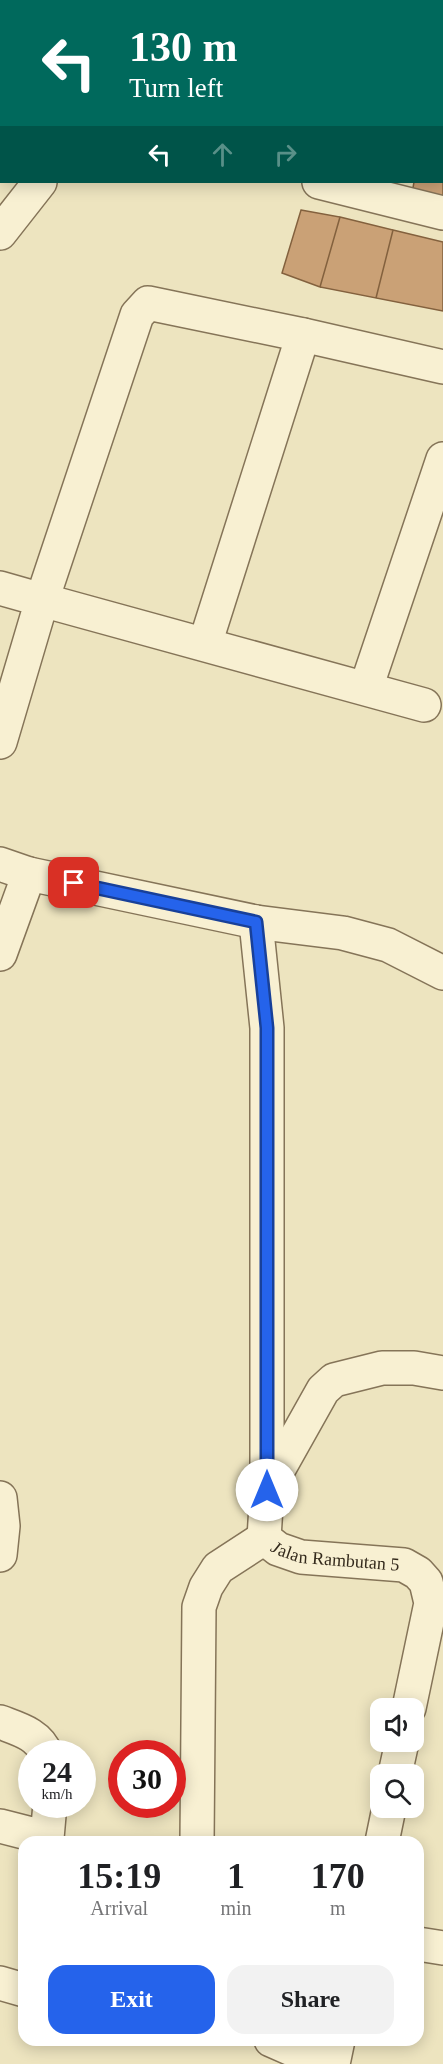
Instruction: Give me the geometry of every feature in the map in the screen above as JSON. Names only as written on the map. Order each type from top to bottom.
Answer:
[{"type":"street","points":[[0,233],[39,183]]},
{"type":"street","points":[[328,183],[380,189],[443,213]]},
{"type":"street","points":[[0,742],[42,600],[137,315],[148,303],[443,367]]},
{"type":"street","points":[[206,644],[303,335]]},
{"type":"street","points":[[366,688],[443,459]]},
{"type":"street","points":[[0,588],[424,705]]},
{"type":"street","points":[[0,954],[14,869],[256,922],[343,933],[388,945],[443,973]]},
{"type":"street","name":"Jalan Rambutan 5","points":[[256,922],[267,1028],[267,1490],[264,1538],[278,1549],[301,1557],[404,1565],[418,1573],[426,1582],[430,1603],[410,1698]]},
{"type":"street","points":[[267,1490],[323,1390],[334,1380],[382,1368],[414,1368],[443,1373]]},
{"type":"street","points":[[0,1498],[3,1526],[0,1555]]},
{"type":"street","points":[[197,1836],[199,1607],[206,1587],[218,1568],[264,1538]]},
{"type":"street","points":[[0,1722],[39,1740]]},
{"type":"street","points":[[46,1836],[48,1818]]},
{"type":"street","points":[[383,1836],[387,1818]]},
{"type":"street","points":[[0,1826],[38,1836]]},
{"type":"street","points":[[424,1945],[443,1948]]},
{"type":"street","points":[[0,1983],[18,1988]]},
{"type":"street","points":[[285,2046],[326,2064]]},
{"type":"street","points":[[333,2064],[337,2046]]},
{"type":"building","points":[[414,183],[443,183],[443,203],[411,199]]},
{"type":"building","points":[[301,210],[340,217],[320,287],[282,273]]},
{"type":"building","points":[[340,217],[393,230],[376,298],[320,287]]},
{"type":"building","points":[[393,230],[443,242],[443,311],[376,298]]},
{"type":"route","points":[[74,883],[256,922],[267,1028],[267,1490]]}]
